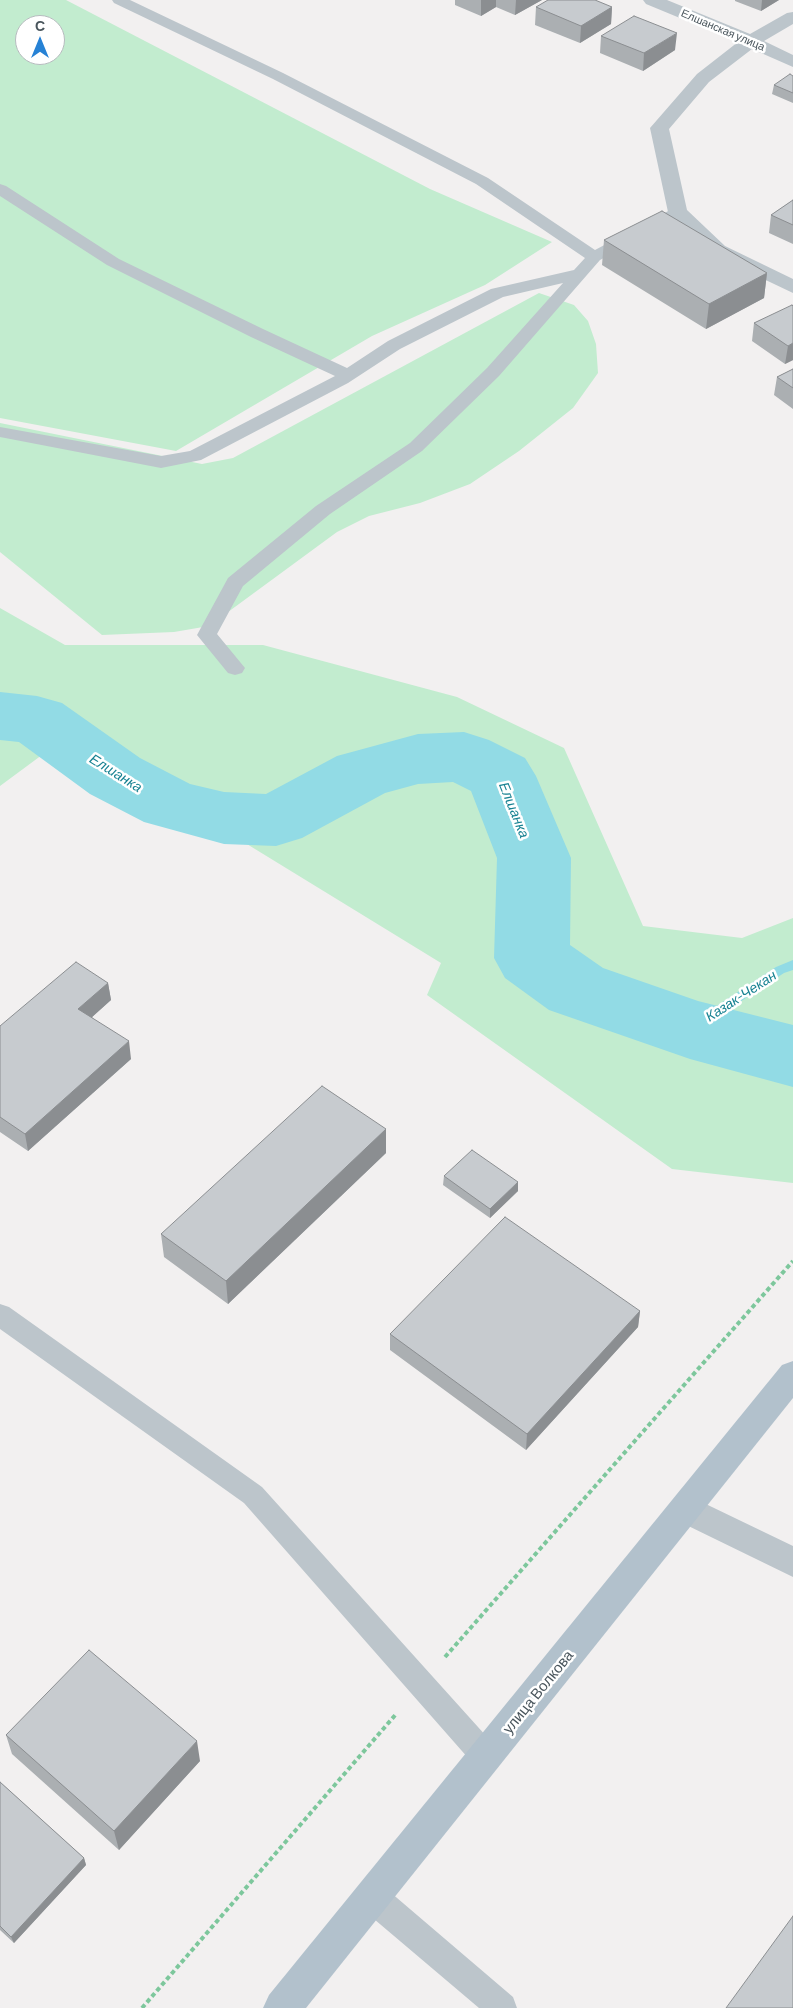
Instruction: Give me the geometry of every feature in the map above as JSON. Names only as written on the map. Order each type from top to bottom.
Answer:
[{"type":"main road","name":"улица Волкова","points":[[282,2008],[793,1375]]},
{"type":"street","name":"Елшанская улица","points":[[652,0],[751,41],[793,62]]},
{"type":"street","points":[[793,17],[751,41],[703,78],[658,128],[678,212],[718,250],[793,287]]},
{"type":"street","points":[[685,1509],[793,1562]]},
{"type":"lane","points":[[119,0],[278,76],[482,181],[594,257]]},
{"type":"lane","points":[[0,189],[113,262],[257,333],[348,375]]},
{"type":"lane","points":[[235,668],[207,635],[235,582],[323,510],[416,447],[492,372],[594,257],[678,212]]},
{"type":"lane","points":[[0,432],[161,462],[195,456],[348,375],[394,345],[497,294],[580,274]]},
{"type":"lane","points":[[0,1315],[253,1495],[486,1757]]},
{"type":"lane","points":[[372,1897],[502,2008]]},
{"type":"path","points":[[142,2008],[422,1684],[793,1261]]},
{"type":"green space","points":[[0,0],[66,0],[430,189],[552,242],[485,285],[372,336],[176,451],[0,418]]},
{"type":"green space","points":[[539,293],[574,305],[588,321],[596,344],[598,373],[573,408],[519,451],[470,484],[420,503],[369,516],[337,532],[209,626],[174,632],[102,635],[0,552],[0,423],[202,464],[233,458]]},
{"type":"green space","points":[[0,608],[65,645],[263,645],[457,697],[564,748],[643,926],[742,938],[793,918],[793,1183],[672,1169],[427,995],[441,963],[69,735],[0,786]]},
{"type":"building","points":[[548,0],[595,0],[612,7],[581,26],[536,7]]},
{"type":"building","points":[[634,16],[677,33],[644,53],[601,36]]},
{"type":"building","points":[[790,74],[793,76],[793,93],[774,85]]},
{"type":"building","points":[[793,200],[793,225],[771,215]]},
{"type":"building","points":[[662,211],[767,273],[709,304],[604,240]]},
{"type":"building","points":[[792,305],[793,343],[788,346],[754,323]]},
{"type":"building","points":[[793,369],[793,388],[777,377]]},
{"type":"building","points":[[76,962],[108,983],[78,1009],[129,1041],[25,1134],[0,1117],[0,1026]]},
{"type":"building","points":[[322,1086],[386,1129],[226,1281],[161,1234]]},
{"type":"building","points":[[472,1150],[518,1182],[490,1209],[444,1176]]},
{"type":"building","points":[[505,1217],[640,1311],[527,1434],[390,1334]]},
{"type":"building","points":[[89,1650],[197,1741],[114,1831],[6,1735]]},
{"type":"building","points":[[0,1782],[84,1858],[11,1937],[0,1926]]},
{"type":"building","points":[[793,1916],[793,2008],[726,2008]]},
{"type":"waterway","name":"Елшанка","points":[[0,716],[37,720],[115,776],[169,804],[224,818],[276,820],[362,774],[418,759],[464,757],[500,776],[534,858],[532,958],[576,989],[690,1029],[793,1056]]},
{"type":"waterway","name":"Казак-Чекан","points":[[690,1029],[780,970],[793,965]]}]
